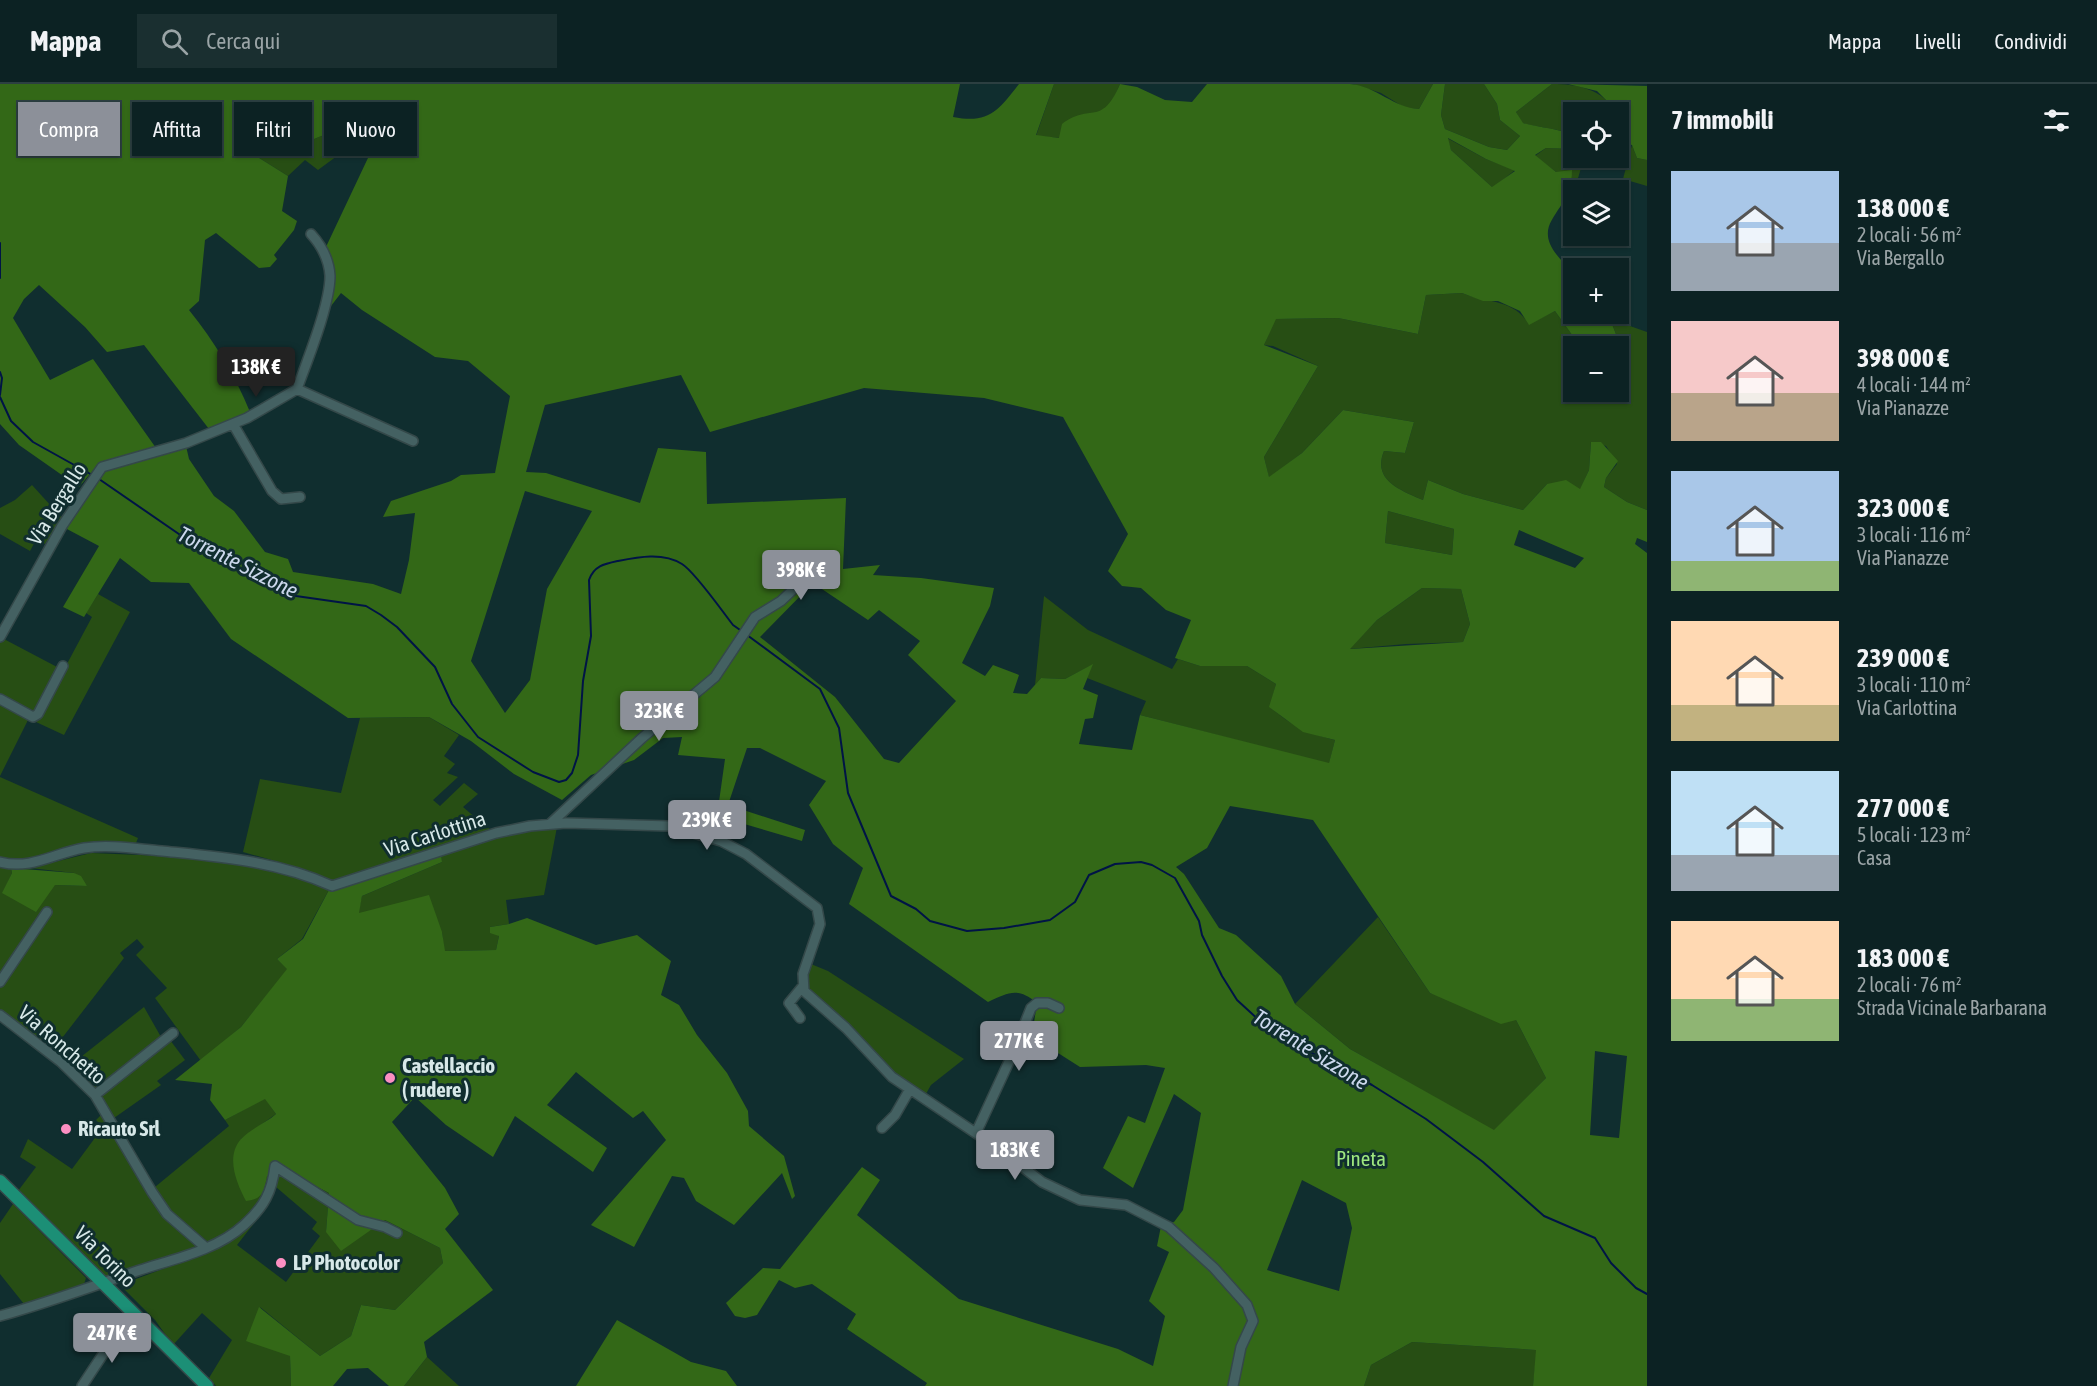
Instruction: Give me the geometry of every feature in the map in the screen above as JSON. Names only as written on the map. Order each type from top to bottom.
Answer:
[{"type":"main road","name":"Via Torino","points":[[0,1181],[201,1384]]},
{"type":"street","points":[[311,234],[322,246],[330,277],[323,308],[297,389],[413,441]]},
{"type":"street","name":"Via Bergallo","points":[[0,637],[88,485],[104,465],[186,443],[233,424],[297,389]]},
{"type":"street","points":[[233,424],[272,491],[281,498],[300,497]]},
{"type":"street","points":[[550,824],[642,738],[715,677],[755,617],[781,601],[817,567],[833,566]]},
{"type":"street","points":[[0,699],[33,717],[38,714],[63,666]]},
{"type":"street","name":"Via Carlottina","points":[[0,862],[29,864],[85,848],[117,847],[251,860],[302,872],[332,886],[496,833],[550,824],[669,826],[721,841],[746,854],[817,908],[820,924],[809,956],[803,986],[789,1003],[800,1018]]},
{"type":"street","points":[[0,982],[47,912]]},
{"type":"street","points":[[803,986],[811,999],[846,1028],[878,1063],[910,1089],[976,1133],[1042,1182],[1080,1200],[1112,1202],[1143,1212],[1169,1227],[1197,1250],[1246,1305],[1253,1321],[1241,1347],[1233,1386]]},
{"type":"street","points":[[976,1133],[1013,1053],[1030,1008],[1037,1003],[1059,1008]]},
{"type":"street","name":"Via Ronchetto","points":[[0,1015],[61,1062],[95,1095],[167,1214],[205,1247]]},
{"type":"street","points":[[95,1095],[173,1033]]},
{"type":"street","points":[[882,1128],[895,1115],[910,1089]]},
{"type":"street","points":[[0,1316],[205,1247],[243,1226],[268,1198],[275,1166],[358,1220],[385,1227],[397,1233]]},
{"type":"street","points":[[82,1386],[121,1327]]},
{"type":"green space","name":"Pineta","points":[[0,84],[960,84],[953,117],[976,119],[992,113],[1005,102],[1019,84],[1054,84],[1036,135],[1059,138],[1062,124],[1072,118],[1101,110],[1107,106],[1120,84],[1137,87],[1165,100],[1192,102],[1207,84],[1350,84],[1368,89],[1401,105],[1419,109],[1433,84],[1445,84],[1441,115],[1445,129],[1489,147],[1507,150],[1520,136],[1500,120],[1497,104],[1484,84],[1552,84],[1516,112],[1523,123],[1563,132],[1563,149],[1546,148],[1535,155],[1556,172],[1572,170],[1571,180],[1563,180],[1563,202],[1548,230],[1549,242],[1563,261],[1563,322],[1555,311],[1529,325],[1520,311],[1498,301],[1483,301],[1462,293],[1426,295],[1418,334],[1338,318],[1276,319],[1264,345],[1318,366],[1264,457],[1269,477],[1302,453],[1343,410],[1414,422],[1405,453],[1384,451],[1381,461],[1382,469],[1390,483],[1423,500],[1428,480],[1463,494],[1523,510],[1547,484],[1566,480],[1580,489],[1589,470],[1591,442],[1601,442],[1618,461],[1606,478],[1604,487],[1627,502],[1647,510],[1647,542],[1637,538],[1635,544],[1647,553],[1647,1386],[1533,1386],[1536,1350],[1412,1342],[1371,1365],[1364,1386],[925,1386],[927,1383],[847,1329],[856,1314],[812,1284],[795,1288],[779,1280],[757,1315],[745,1318],[735,1316],[726,1303],[763,1268],[780,1269],[862,1167],[880,1180],[857,1215],[959,1299],[1118,1349],[1153,1366],[1165,1316],[1149,1301],[1169,1252],[1157,1246],[1161,1226],[1174,1222],[1183,1210],[1201,1113],[1174,1094],[1133,1188],[1103,1168],[1128,1116],[1145,1123],[1165,1068],[1146,1065],[1080,1067],[1058,1053],[1025,1041],[1033,1029],[1037,1003],[1019,993],[1008,994],[988,1002],[849,904],[863,868],[833,844],[809,805],[826,781],[760,748],[747,748],[728,805],[805,830],[802,841],[717,816],[725,759],[678,755],[682,737],[663,738],[634,760],[591,775],[562,800],[514,774],[471,741],[429,717],[348,718],[231,639],[189,583],[151,582],[120,558],[84,617],[63,607],[99,546],[65,528],[103,470],[186,446],[189,459],[214,496],[234,511],[265,552],[288,559],[293,572],[373,584],[401,594],[409,560],[415,513],[383,517],[391,501],[451,481],[461,475],[495,473],[510,396],[468,361],[435,357],[362,310],[341,293],[331,306],[326,305],[325,249],[369,156],[417,156],[417,102],[324,102],[324,135],[312,140],[312,102],[234,102],[234,156],[256,156],[288,176],[282,211],[297,221],[294,230],[274,255],[277,259],[270,267],[259,268],[216,233],[205,240],[199,301],[189,310],[223,359],[250,412],[209,429],[144,345],[107,352],[85,327],[39,285],[24,299],[13,318],[50,380],[93,359],[156,448],[100,462],[79,487],[19,445],[0,424]],"holes":[[[1448,138],[1486,159],[1515,171],[1492,187],[1451,150]],[[681,375],[710,432],[864,388],[984,398],[1063,417],[1128,534],[1108,571],[1122,586],[1141,588],[1166,610],[1191,620],[1175,658],[1200,666],[1247,666],[1276,684],[1269,707],[1303,732],[1335,740],[1329,763],[1140,715],[1132,750],[1079,744],[1085,719],[1093,718],[1098,695],[1083,689],[1093,664],[1065,679],[1041,678],[1027,694],[1013,693],[1019,675],[993,665],[985,676],[962,663],[990,606],[994,588],[921,578],[873,575],[880,565],[843,569],[846,498],[707,504],[706,452],[658,448],[640,503],[546,473],[526,472],[545,405]],[[525,491],[592,511],[547,589],[530,680],[505,713],[471,661]],[[1388,511],[1454,529],[1452,555],[1385,543]],[[1519,530],[1584,558],[1575,568],[1514,545]],[[813,583],[868,620],[879,610],[920,641],[908,655],[956,701],[899,763],[884,759],[835,697],[760,637]],[[1422,588],[1461,589],[1470,624],[1463,642],[1350,649],[1377,620]],[[1230,806],[1313,820],[1430,993],[1501,1024],[1516,1020],[1546,1078],[1494,1130],[1350,1049],[1295,1004],[1281,976],[1236,935],[1219,928],[1184,874],[1176,867],[1207,848]],[[1595,1051],[1627,1056],[1619,1138],[1590,1135]],[[1302,1180],[1346,1203],[1352,1228],[1339,1291],[1267,1270]]]},
{"type":"green space","points":[[1054,84],[1120,84],[1111,105],[1060,138],[1036,136]]},
{"type":"green space","points":[[1353,84],[1433,84],[1419,109],[1405,108],[1381,93]]},
{"type":"green space","points":[[1445,84],[1484,84],[1497,104],[1500,120],[1520,136],[1507,150],[1489,147],[1445,129],[1441,115]]},
{"type":"green space","points":[[1552,84],[1588,89],[1608,102],[1563,102],[1563,132],[1522,123],[1516,112]]},
{"type":"green space","points":[[1568,84],[1647,86],[1647,160],[1637,158],[1632,145],[1629,144],[1629,102],[1608,102],[1597,91]]},
{"type":"green space","points":[[324,135],[324,156],[337,156],[318,170],[305,160],[288,176],[256,156],[312,156],[312,140]]},
{"type":"green space","points":[[1447,138],[1486,159],[1515,170],[1493,188],[1451,150]]},
{"type":"green space","points":[[1632,145],[1637,158],[1647,160],[1647,186],[1623,179],[1626,168],[1629,168]]},
{"type":"green space","points":[[1546,148],[1563,149],[1563,168],[1581,168],[1577,180],[1572,180],[1556,172],[1535,156]]},
{"type":"green space","points":[[1462,293],[1499,303],[1515,310],[1529,324],[1555,311],[1573,336],[1563,336],[1563,402],[1629,402],[1629,336],[1617,336],[1612,324],[1624,324],[1647,332],[1647,510],[1627,502],[1604,487],[1606,478],[1617,464],[1606,446],[1591,442],[1589,470],[1580,490],[1547,484],[1523,510],[1463,494],[1428,480],[1423,500],[1390,483],[1385,477],[1381,461],[1384,451],[1405,453],[1414,422],[1343,410],[1302,453],[1269,478],[1264,457],[1318,366],[1273,346],[1264,345],[1275,319],[1338,318],[1418,334],[1426,295]]},
{"type":"green space","points":[[1564,324],[1612,324],[1617,336],[1573,336]]},
{"type":"green space","points":[[32,485],[62,518],[45,544],[36,540],[30,551],[0,534],[0,508],[15,500]]},
{"type":"green space","points":[[1388,511],[1454,529],[1452,555],[1385,543]]},
{"type":"green space","points":[[1422,588],[1461,589],[1470,624],[1463,642],[1349,649],[1377,620]]},
{"type":"green space","points":[[98,594],[130,612],[64,735],[36,722],[92,617],[86,613]]},
{"type":"green space","points":[[1044,596],[1088,630],[1172,669],[1178,659],[1200,666],[1247,666],[1276,684],[1270,707],[1300,728],[1335,740],[1329,764],[1140,715],[1146,701],[1087,678],[1092,665],[1065,679],[1041,678],[1035,685]]},
{"type":"green space","points":[[2,638],[59,668],[36,712],[0,695],[0,643]]},
{"type":"green space","points":[[0,701],[29,718],[0,776]]},
{"type":"green space","points":[[429,717],[459,735],[444,756],[455,764],[447,773],[458,777],[433,800],[440,806],[464,783],[478,794],[463,807],[477,819],[464,820],[466,831],[489,828],[491,832],[333,882],[307,870],[243,852],[260,779],[341,793],[360,718]]},
{"type":"green space","points":[[0,777],[138,838],[136,843],[85,842],[26,861],[0,857]]},
{"type":"green space","points":[[557,827],[544,895],[506,900],[509,924],[490,927],[499,936],[496,950],[444,951],[442,932],[358,913],[362,896],[442,862],[441,853],[494,835]]},
{"type":"green space","points":[[91,853],[189,857],[293,875],[330,888],[302,939],[277,959],[288,969],[241,1027],[201,1061],[155,998],[167,988],[136,955],[144,947],[137,939],[120,953],[124,958],[52,1051],[0,1011],[0,987],[47,918],[0,975],[0,865],[11,868],[12,873],[3,893],[55,885],[87,886],[74,873],[30,868]]},
{"type":"green space","points":[[441,853],[442,862],[362,896],[359,913],[429,895],[442,932],[445,951],[496,950],[499,936],[490,933],[490,927],[527,918],[596,945],[637,935],[671,961],[661,995],[679,1005],[697,1035],[727,1073],[748,1111],[749,1126],[784,1156],[795,1196],[792,1199],[782,1173],[734,1225],[696,1201],[684,1178],[672,1176],[634,1247],[591,1225],[666,1140],[643,1111],[633,1118],[576,1072],[547,1105],[607,1148],[593,1172],[515,1116],[493,1157],[446,1125],[415,1097],[392,1122],[445,1188],[459,1214],[445,1229],[493,1290],[424,1342],[427,1357],[404,1386],[389,1386],[368,1368],[347,1369],[333,1386],[291,1386],[290,1356],[246,1341],[259,1307],[320,1356],[351,1336],[361,1305],[395,1310],[443,1263],[440,1248],[385,1220],[341,1251],[326,1232],[329,1193],[292,1178],[267,1176],[262,1194],[246,1201],[234,1170],[236,1146],[245,1135],[276,1114],[265,1099],[225,1120],[210,1100],[212,1084],[175,1080],[241,1027],[287,969],[277,959],[303,939],[330,888]]},
{"type":"green space","points":[[11,868],[74,873],[81,876],[87,886],[55,885],[36,912],[2,893],[12,873]]},
{"type":"green space","points":[[1378,917],[1430,993],[1516,1020],[1546,1078],[1494,1131],[1350,1049],[1295,1004]]},
{"type":"green space","points":[[806,962],[828,971],[964,1059],[931,1085],[923,1099],[811,999],[803,974]]},
{"type":"green space","points":[[144,1007],[161,1037],[95,1090],[72,1064]]},
{"type":"green space","points":[[170,1040],[185,1060],[157,1081],[161,1085],[114,1118],[99,1094]]},
{"type":"green space","points":[[265,1098],[276,1114],[241,1139],[266,1176],[299,1180],[329,1193],[326,1232],[385,1220],[440,1248],[443,1263],[395,1310],[361,1305],[351,1336],[320,1356],[260,1307],[290,1356],[291,1386],[216,1386],[209,1378],[232,1340],[202,1313],[173,1345],[155,1320],[120,1285],[200,1255],[262,1213],[237,1245],[286,1282],[320,1236],[312,1229],[317,1222],[276,1187],[271,1187],[240,1224],[208,1242],[172,1212],[155,1187],[229,1126],[225,1120]]},
{"type":"green space","points":[[103,1113],[147,1192],[198,1247],[105,1278],[18,1191],[36,1167],[20,1157],[28,1139],[72,1169],[103,1127],[96,1120]]},
{"type":"green space","points":[[13,1204],[86,1278],[83,1287],[24,1304],[0,1274],[0,1223]]},
{"type":"green space","points":[[617,1320],[691,1362],[726,1371],[737,1386],[576,1386]]},
{"type":"green space","points":[[1412,1342],[1537,1350],[1533,1386],[1364,1386],[1371,1365]]},
{"type":"green space","points":[[427,1357],[459,1386],[404,1386]]},
{"type":"waterway","name":"Torrente Sizzone","points":[[0,243],[0,278]]},
{"type":"waterway","name":"Torrente Sizzone","points":[[0,372],[2,378],[0,395]]},
{"type":"waterway","name":"Torrente Sizzone","points":[[0,397],[11,421],[33,442],[94,476]]},
{"type":"waterway","name":"Torrente Sizzone","points":[[99,479],[189,541],[278,588],[296,596],[366,606],[381,615],[397,627],[435,667],[452,704],[478,737],[533,772],[559,782],[566,780],[572,773],[578,755],[583,681],[591,636],[589,580],[600,566],[642,557],[675,560],[694,575],[733,625],[743,632]]},
{"type":"waterway","name":"Torrente Sizzone","points":[[747,635],[820,689],[839,728],[848,793],[891,896],[916,909],[930,921],[967,931],[1004,928],[1050,920],[1075,902],[1089,875],[1115,864],[1141,862],[1152,865],[1175,878],[1199,921],[1202,935],[1222,976],[1237,1000],[1261,1022],[1288,1040],[1372,1085],[1426,1119],[1483,1162],[1544,1216],[1595,1238],[1611,1263],[1636,1288],[1647,1294]]},
{"type":"place","name":"Castellaccio ( rudere )","points":[[390,1078]]},
{"type":"place","name":"Ricauto Srl","points":[[66,1129]]},
{"type":"place","name":"LP Photocolor","points":[[281,1263]]}]
